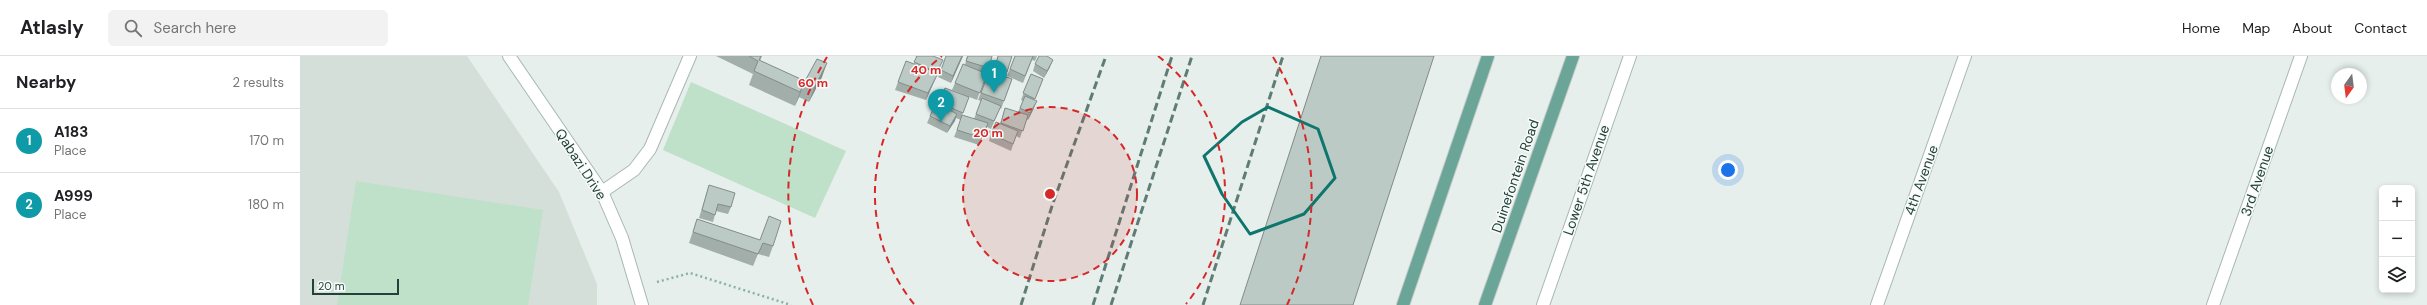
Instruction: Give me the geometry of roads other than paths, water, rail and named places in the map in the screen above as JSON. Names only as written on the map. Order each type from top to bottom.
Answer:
[{"type":"main road","points":[[1403,305],[1488,56]]},
{"type":"main road","name":"Duinefontein Road","points":[[1485,305],[1573,56]]},
{"type":"street","name":"Qabazi Drive","points":[[509,56],[602,192],[622,238],[642,305]]},
{"type":"street","points":[[602,192],[634,170],[650,149],[690,56]]},
{"type":"street","name":"Lower 5th Avenue","points":[[1543,305],[1630,56]]},
{"type":"street","name":"4th Avenue","points":[[1877,305],[1966,56]]},
{"type":"street","name":"3rd Avenue","points":[[2213,305],[2301,56]]},
{"type":"railway","points":[[1021,305],[1053,203],[1106,56]]},
{"type":"railway","points":[[1093,305],[1172,56]]},
{"type":"railway","points":[[1111,305],[1192,56]]},
{"type":"railway","points":[[1203,305],[1283,56]]},
{"type":"place","name":"A183","points":[[994,93]]},
{"type":"place","name":"A999","points":[[941,122]]}]
